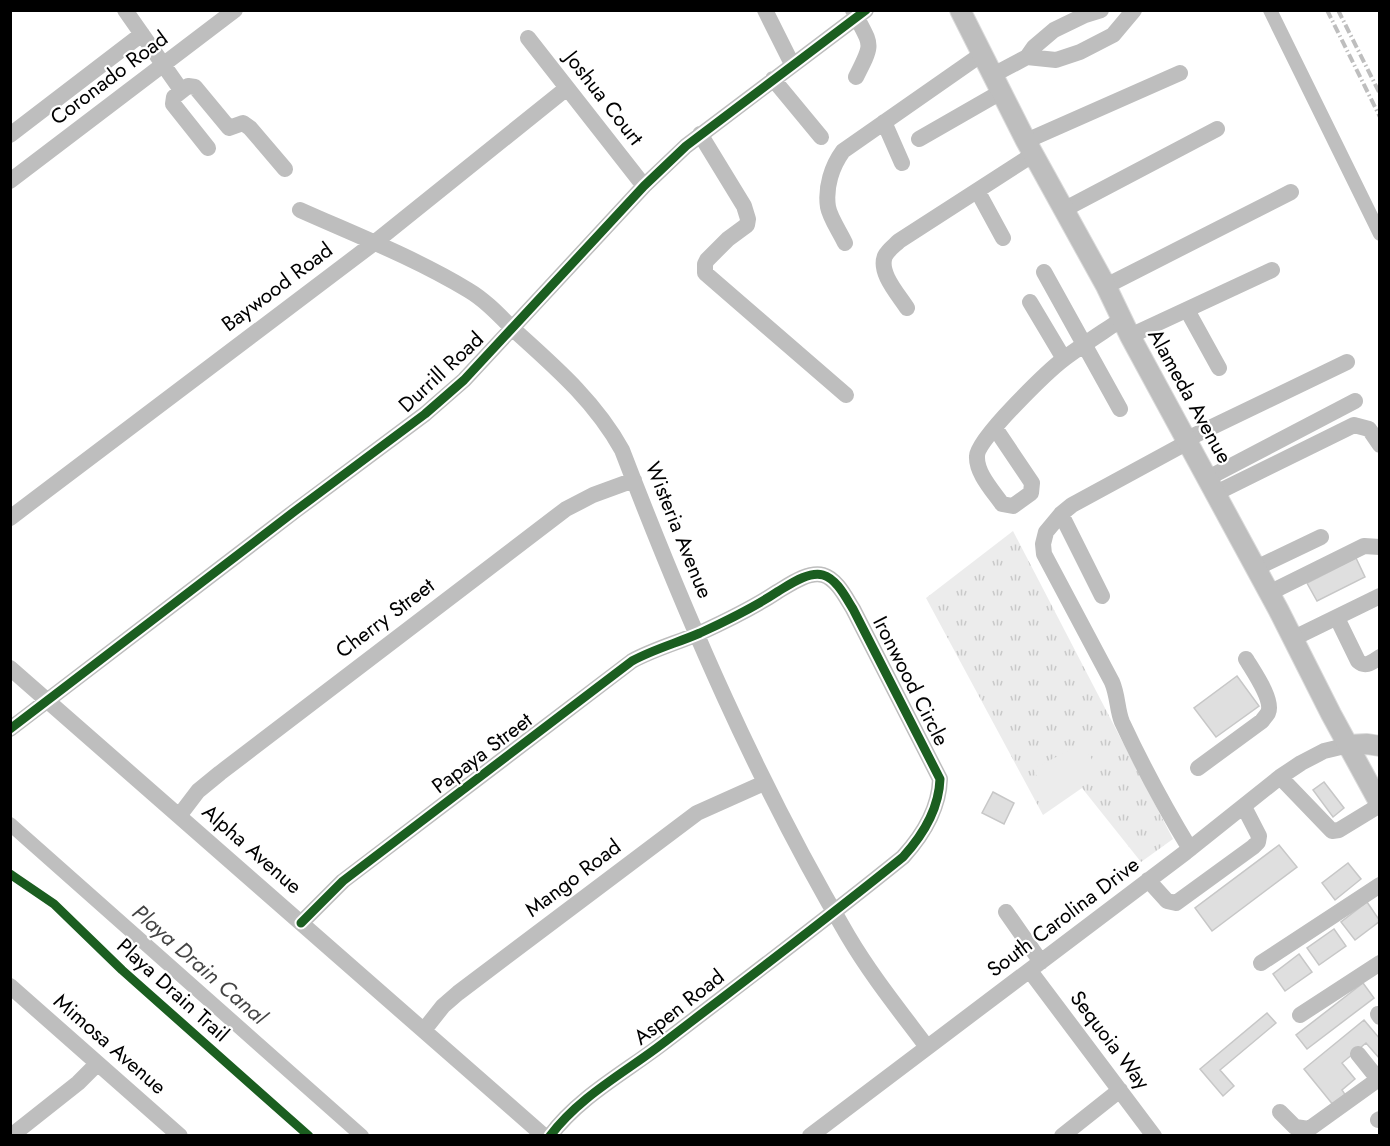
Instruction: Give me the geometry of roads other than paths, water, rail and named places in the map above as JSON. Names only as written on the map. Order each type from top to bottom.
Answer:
[{"type":"main road","name":"Alameda Avenue","points":[[960,10],[1030,148],[1065,209],[1380,805]]},
{"type":"main road","points":[[1349,745],[1380,746]]},
{"type":"street","points":[[125,10],[181,90]]},
{"type":"street","name":"Coronado Road","points":[[12,176],[235,10]]},
{"type":"street","points":[[765,10],[792,64]]},
{"type":"street","points":[[919,139],[997,84],[1053,30],[1101,10]]},
{"type":"street","points":[[1027,57],[1056,60],[1080,52],[1113,35],[1134,10]]},
{"type":"street","points":[[856,77],[870,48],[859,13]]},
{"type":"street","name":"Durrill Road","points":[[10,729],[425,414],[464,380],[644,186],[700,134],[859,13]]},
{"type":"street","points":[[10,135],[142,33]]},
{"type":"street","name":"Joshua Court","points":[[528,38],[644,186]]},
{"type":"street","points":[[845,243],[829,208],[828,190],[832,171],[843,151],[982,54]]},
{"type":"street","points":[[908,308],[886,274],[884,261],[887,252],[898,241],[978,192],[1030,148],[1180,73]]},
{"type":"street","points":[[773,79],[821,137]]},
{"type":"street","points":[[208,148],[173,104],[174,97],[188,86],[195,87],[230,128],[245,124],[285,169]]},
{"type":"street","name":"Baywood Road","points":[[10,518],[374,243],[567,88]]},
{"type":"street","points":[[884,122],[902,163]]},
{"type":"street","points":[[1065,209],[1217,129]]},
{"type":"street","points":[[700,134],[744,206],[748,219],[747,225],[728,239],[707,260],[705,273],[846,395]]},
{"type":"street","points":[[978,192],[1003,238]]},
{"type":"street","points":[[1106,286],[1291,192]]},
{"type":"street","name":"Wisteria Avenue","points":[[300,210],[374,243],[471,291],[546,359],[600,414],[622,450],[730,711],[764,783],[864,961],[927,1047]]},
{"type":"street","points":[[995,428],[1025,395],[1064,359],[1085,345],[1126,328],[1187,310],[1272,270]]},
{"type":"street","points":[[1044,272],[1120,409]]},
{"type":"street","points":[[1030,302],[1064,359]]},
{"type":"street","points":[[1187,310],[1219,368]]},
{"type":"street","points":[[1190,849],[1172,820],[1121,719],[1112,682],[1044,554],[1042,544],[1046,532],[1060,514],[1072,505],[1187,440],[1347,362]]},
{"type":"street","points":[[1212,486],[1355,400]]},
{"type":"street","points":[[1212,486],[1354,425],[1369,429],[1380,445]]},
{"type":"street","name":"Cherry Street","points":[[179,816],[198,791],[220,773],[566,509],[593,495],[634,480]]},
{"type":"street","points":[[1060,514],[1102,596]]},
{"type":"street","points":[[1256,568],[1322,537]]},
{"type":"street","points":[[1269,593],[1364,546],[1380,547]]},
{"type":"street","name":"Ironwood Circle","points":[[698,634],[748,610],[800,579],[817,574],[829,578],[853,609],[929,754],[940,779],[940,793],[919,840],[903,857],[835,912]]},
{"type":"street","points":[[1293,638],[1380,596]]},
{"type":"street","points":[[1337,618],[1358,661],[1367,665],[1380,657]]},
{"type":"street","name":"Papaya Street","points":[[301,923],[343,881],[632,661],[698,634]]},
{"type":"street","points":[[1198,768],[1262,720],[1268,712],[1270,705],[1266,694],[1246,659]]},
{"type":"street","name":"Alpha Avenue","points":[[10,668],[544,1136]]},
{"type":"street","name":"South Carolina Drive","points":[[810,1136],[1036,967],[1280,777],[1324,752],[1349,745]]},
{"type":"street","points":[[1280,777],[1332,831],[1339,830],[1380,805]]},
{"type":"street","name":"Mango Road","points":[[424,1030],[443,1006],[458,993],[697,813],[764,783]]},
{"type":"street","points":[[1148,880],[1167,901],[1176,903],[1253,847],[1258,842],[1259,836],[1244,807]]},
{"type":"street","points":[[1261,963],[1380,885]]},
{"type":"street","name":"Aspen Road","points":[[550,1136],[558,1125],[590,1096],[835,912]]},
{"type":"street","name":"Sequoia Way","points":[[1006,912],[1036,967],[1154,1136]]},
{"type":"street","points":[[1300,1014],[1380,963]]},
{"type":"street","name":"Mimosa Avenue","points":[[10,986],[180,1136]]},
{"type":"street","points":[[1280,1112],[1295,1127],[1309,1129],[1379,1079],[1358,1054]]},
{"type":"street","points":[[11,1136],[78,1083],[97,1064]]},
{"type":"street","points":[[1062,1136],[1120,1090]]},
{"type":"waterway","points":[[1270,10],[1380,234]]},
{"type":"waterway","name":"Playa Drain Canal","points":[[10,824],[362,1136]]},
{"type":"railway","points":[[1327,10],[1380,117]]},
{"type":"railway","points":[[1338,10],[1380,94]]}]
